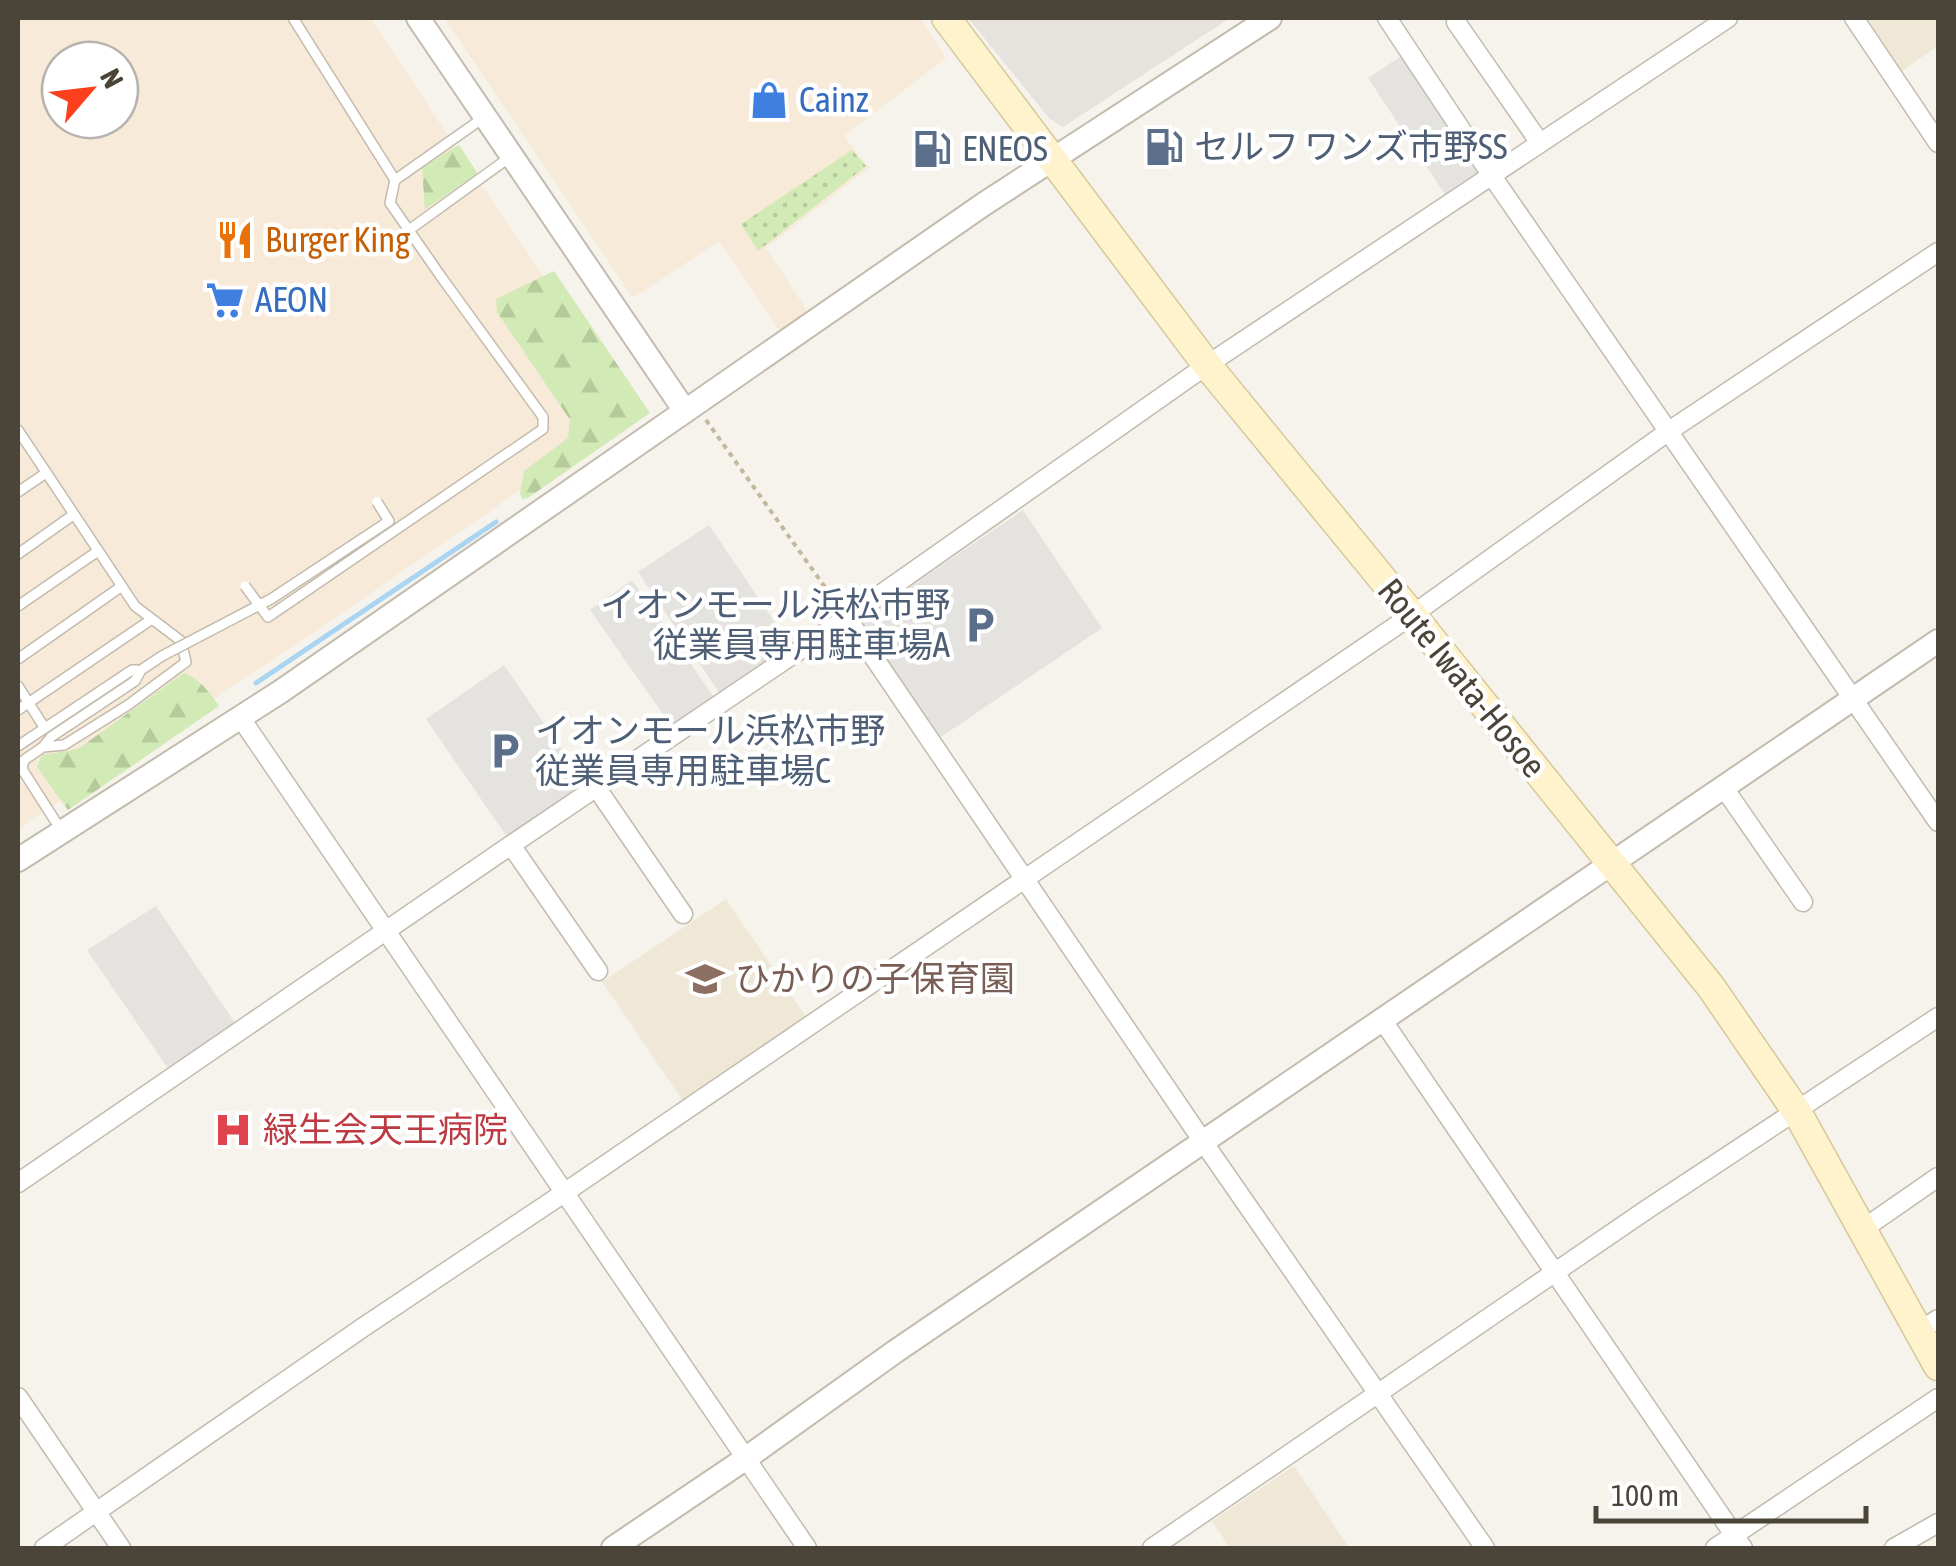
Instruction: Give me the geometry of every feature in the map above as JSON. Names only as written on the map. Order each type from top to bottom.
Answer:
[{"type":"main road","name":"Route Iwata-Hosoe","points":[[946,18],[1207,366],[1711,988],[1797,1112],[1862,1229],[1929,1325],[1938,1366]]},
{"type":"street","points":[[418,18],[510,156],[689,408]]},
{"type":"street","points":[[20,852],[62,830],[240,717],[1052,159],[1270,18]]},
{"type":"street","points":[[1387,18],[1938,822]]},
{"type":"street","points":[[18,1183],[510,844],[847,618],[1207,366],[1728,18]]},
{"type":"street","points":[[1854,18],[1938,143]]},
{"type":"street","points":[[1456,22],[1540,143]]},
{"type":"street","points":[[44,1548],[364,1326],[1412,615],[1669,431],[1938,252]]},
{"type":"street","points":[[847,618],[1485,1548]]},
{"type":"street","points":[[613,1548],[1938,641]]},
{"type":"street","points":[[240,717],[807,1548]]},
{"type":"street","points":[[596,787],[683,914]]},
{"type":"street","points":[[1724,788],[1803,902]]},
{"type":"street","points":[[510,844],[598,971]]},
{"type":"street","points":[[1152,1548],[1646,1210],[1938,1017]]},
{"type":"street","points":[[1383,1021],[1738,1542]]},
{"type":"street","points":[[1862,1229],[1938,1177]]},
{"type":"street","points":[[18,1397],[121,1548]]},
{"type":"street","points":[[1715,1548],[1738,1542],[1938,1398]]},
{"type":"street","points":[[1894,1548],[1938,1524]]},
{"type":"lane","points":[[292,18],[395,180]]},
{"type":"lane","points":[[246,586],[268,618],[543,429],[542,417],[390,203],[395,180],[484,117]]},
{"type":"lane","points":[[408,230],[510,156]]},
{"type":"lane","points":[[19,435],[135,606],[181,641],[186,662],[78,737],[43,747]]},
{"type":"lane","points":[[18,492],[46,473]]},
{"type":"lane","points":[[62,830],[22,769],[24,760],[135,681],[141,670],[162,656],[270,599],[389,521],[378,502]]},
{"type":"lane","points":[[18,554],[74,516]]},
{"type":"lane","points":[[18,606],[98,551]]},
{"type":"lane","points":[[18,658],[122,586]]},
{"type":"lane","points":[[18,710],[152,619]]},
{"type":"lane","points":[[18,746],[132,670],[141,670]]},
{"type":"lane","points":[[18,686],[44,727]]},
{"type":"path","points":[[689,408],[847,618]]},
{"type":"shaded area","points":[[18,18],[371,18],[635,411],[313,633],[18,829]]},
{"type":"shaded area","points":[[444,18],[920,18],[946,58],[844,136],[869,168],[766,248],[808,312],[781,333],[719,241],[633,298]]},
{"type":"shaded area","points":[[968,18],[1230,18],[1063,127],[1049,118]]},
{"type":"shaded area","points":[[1867,18],[1938,18],[1938,46],[1902,71]]},
{"type":"shaded area","points":[[1406,53],[1486,173],[1448,199],[1368,78]]},
{"type":"shaded area","name":"イオンモール浜松市野 従業員専用駐車場A","points":[[1023,510],[1102,628],[938,739],[858,622]]},
{"type":"shaded area","points":[[709,525],[791,646],[720,694],[638,572]]},
{"type":"shaded area","points":[[632,580],[714,697],[672,727],[590,610]]},
{"type":"shaded area","name":"イオンモール浜松市野 従業員専用駐車場C","points":[[504,665],[585,783],[507,837],[426,719]]},
{"type":"shaded area","points":[[726,899],[806,1017],[683,1101],[602,982]]},
{"type":"shaded area","points":[[156,906],[235,1023],[169,1070],[87,950]]},
{"type":"shaded area","points":[[1294,1466],[1349,1548],[1230,1548],[1212,1521]]},
{"type":"green space","points":[[459,145],[478,174],[425,209],[422,168]]},
{"type":"green space","points":[[852,150],[866,166],[758,251],[741,224]]},
{"type":"green space","points":[[554,271],[650,413],[522,499],[524,471],[568,438],[570,420],[497,312],[496,299]]},
{"type":"green space","points":[[184,673],[199,682],[219,706],[68,810],[37,767],[42,755],[78,749]]},
{"type":"waterway","points":[[256,683],[496,522]]},
{"type":"place","name":"Cainz","points":[[769,100]]},
{"type":"place","name":"セルフ ワンズ市野SS","points":[[1164,147]]},
{"type":"place","name":"ENEOS","points":[[932,149]]},
{"type":"place","name":"Burger King","points":[[235,240]]},
{"type":"place","name":"AEON","points":[[225,300]]},
{"type":"place","name":"イオンモール浜松市野 従業員専用駐車場A","points":[[980,625]]},
{"type":"place","name":"イオンモール浜松市野 従業員専用駐車場C","points":[[505,751]]},
{"type":"place","name":"ひかりの子保育園","points":[[705,979]]},
{"type":"place","name":"緑生会天王病院","points":[[233,1130]]}]
